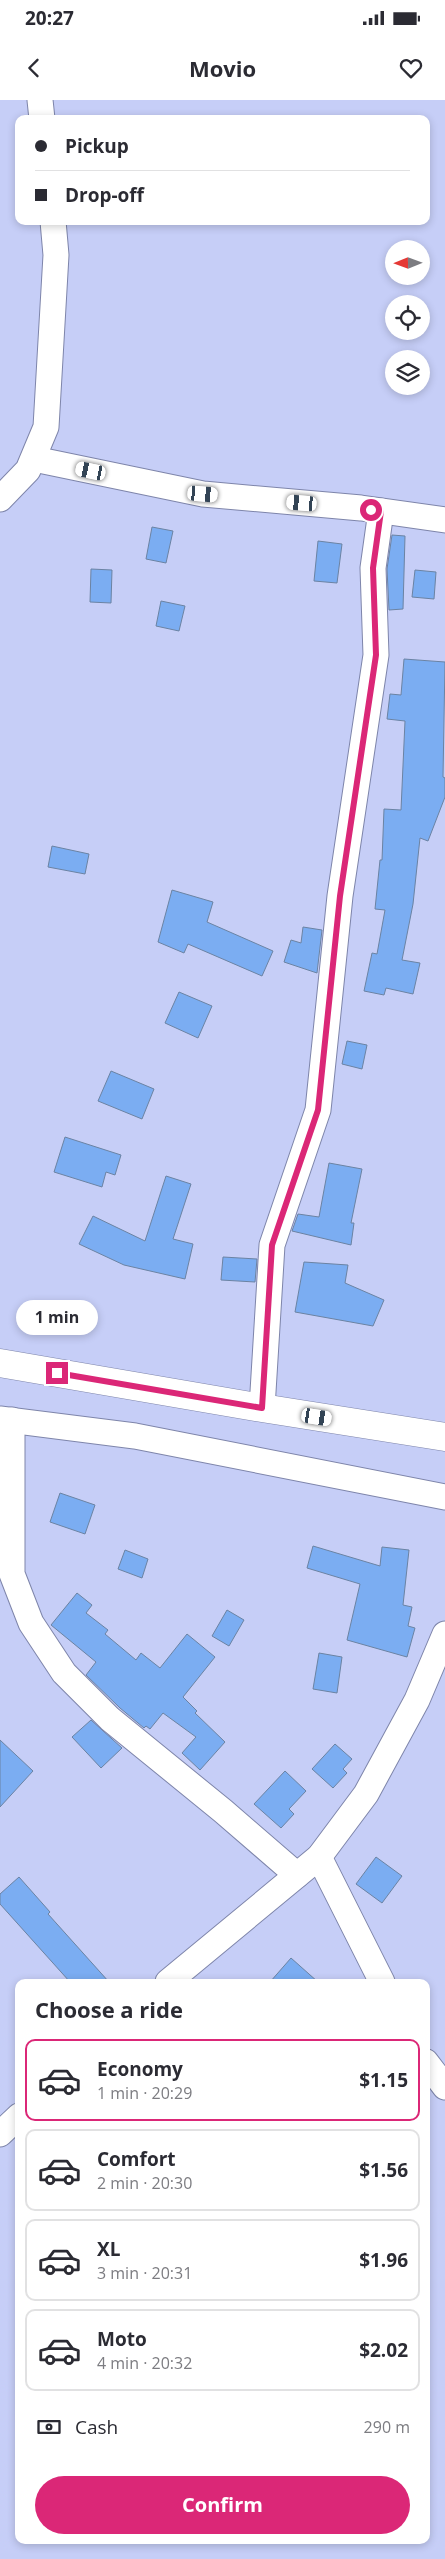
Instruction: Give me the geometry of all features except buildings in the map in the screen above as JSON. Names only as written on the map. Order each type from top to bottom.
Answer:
[{"type":"highway","points":[[0,1363],[445,1437]]},
{"type":"street","points":[[40,100],[42,115]]},
{"type":"street","points":[[0,499],[28,470],[46,427],[56,255],[52,225]]},
{"type":"street","points":[[34,459],[203,494],[381,511],[445,520]]},
{"type":"street","points":[[262,1408],[272,1245],[318,1110],[340,896],[376,655],[373,568],[381,511]]},
{"type":"street","points":[[296,1875],[223,1811],[110,1719],[64,1673],[31,1623],[12,1574],[6,1420],[134,1436],[445,1497]]},
{"type":"street","points":[[172,1979],[319,1857],[366,1794],[417,1700],[445,1634]]},
{"type":"street","points":[[319,1857],[380,1979]]},
{"type":"street","points":[[430,2067],[445,2087]]},
{"type":"street","points":[[0,2134],[15,2120]]},
{"type":"route","points":[[57,1373],[262,1408],[272,1245],[318,1110],[340,896],[376,655],[373,568],[381,511],[371,510]]}]
